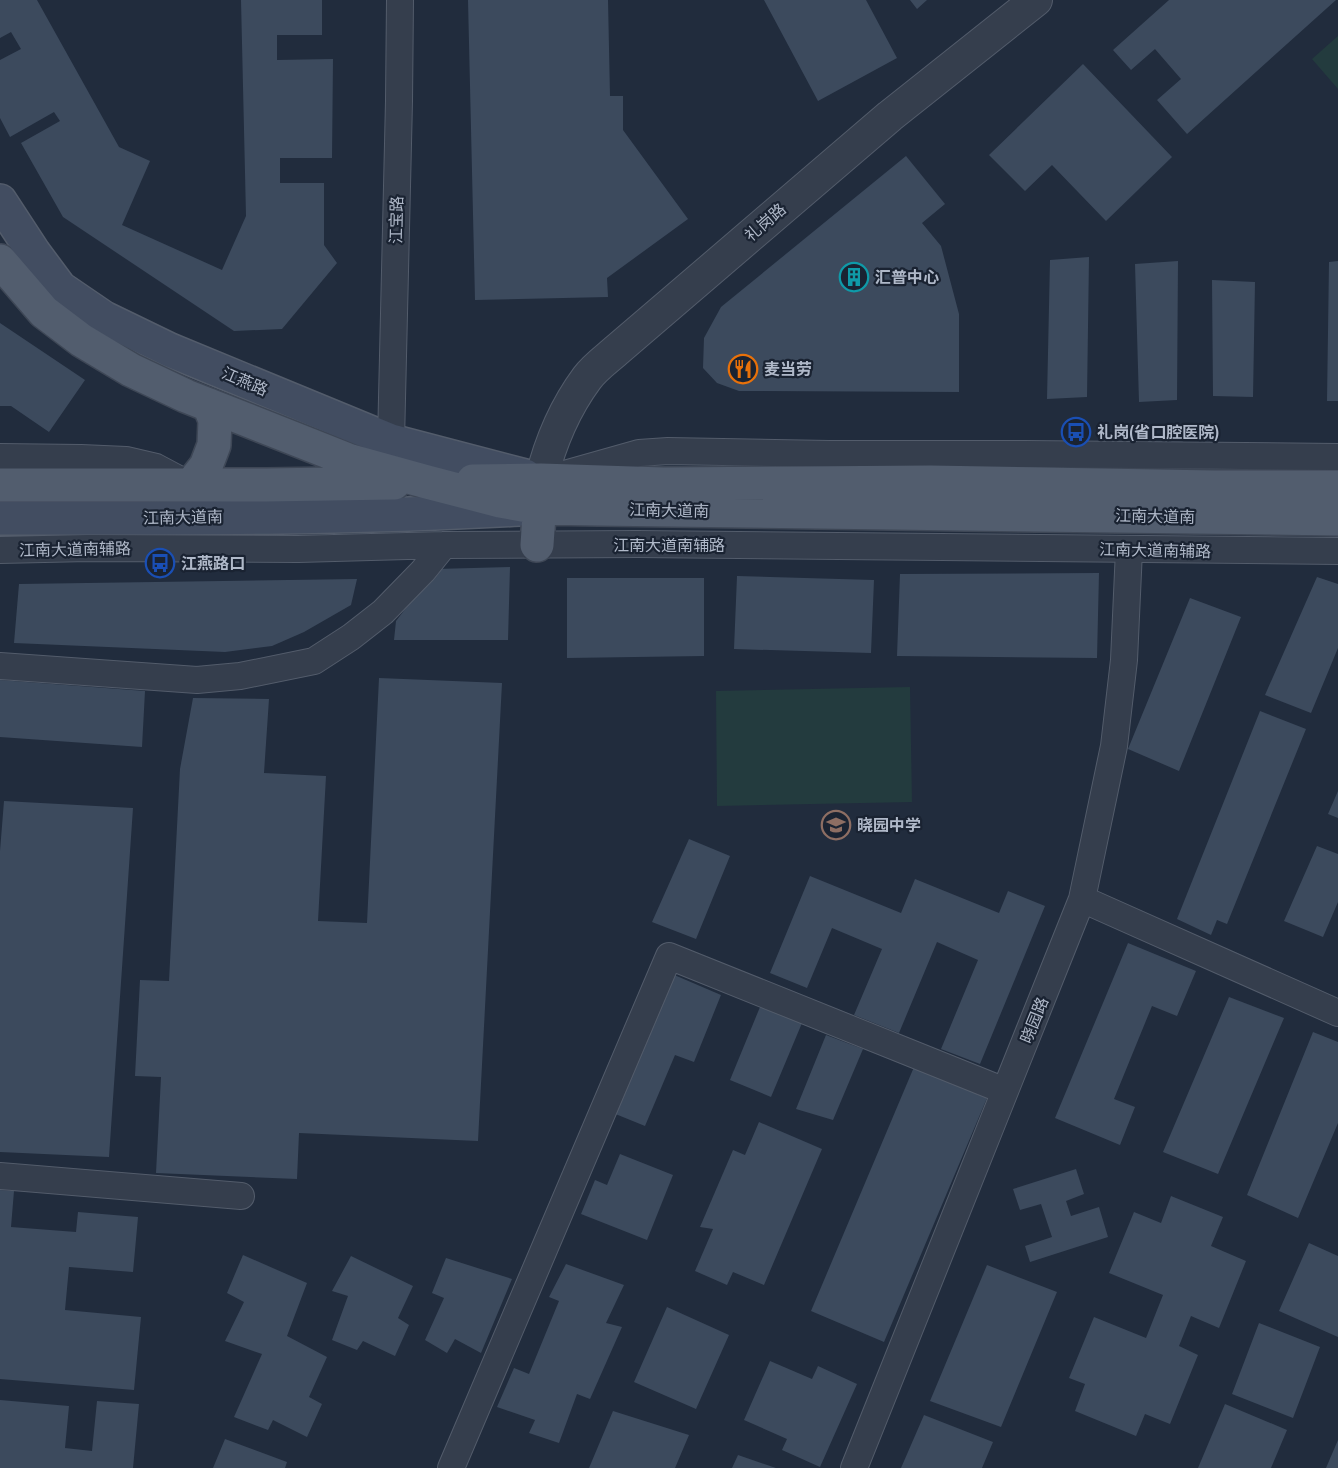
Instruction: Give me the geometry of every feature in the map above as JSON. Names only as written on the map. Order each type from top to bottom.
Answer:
[{"type":"main road","name":"江燕路","points":[[0,201],[60,288],[104,318],[181,354],[391,441],[540,494]]},
{"type":"main road","points":[[0,261],[44,312],[81,340],[131,370],[186,396],[351,461],[500,501],[540,494],[537,545]]},
{"type":"main road","points":[[191,485],[206,466],[214,445],[215,420],[209,405]]},
{"type":"main road","name":"江南大道南","points":[[0,518],[471,512],[540,494],[930,468],[1179,487],[1322,477]]},
{"type":"main road","name":"江南大道南","points":[[0,485],[266,485],[427,482]]},
{"type":"main road","name":"江南大道南","points":[[540,494],[928,513],[1328,519]]},
{"type":"street","name":"江宝路","points":[[391,441],[400,0]]},
{"type":"street","name":"礼岗路","points":[[540,494],[547,456],[554,435],[568,406],[588,376],[856,144],[1036,0]]},
{"type":"street","points":[[1322,477],[1338,457]]},
{"type":"street","points":[[0,458],[126,460],[156,467],[191,485]]},
{"type":"street","points":[[928,513],[928,547]]},
{"type":"street","points":[[1328,519],[1328,551]]},
{"type":"street","name":"江南大道南辅路","points":[[0,550],[298,549],[444,545],[637,544],[1328,551]]},
{"type":"street","points":[[0,666],[196,680],[240,676],[314,661],[351,638],[383,612],[423,571],[444,545]]},
{"type":"street","name":"晓园路","points":[[854,1468],[1082,899],[1114,746],[1124,660],[1129,550]]},
{"type":"street","points":[[1082,899],[1338,1013]]},
{"type":"street","points":[[451,1468],[669,956],[1005,1092]]},
{"type":"street","points":[[0,1176],[241,1197]]},
{"type":"green space","points":[[1338,36],[1338,89],[1312,59]]},
{"type":"green space","points":[[910,687],[912,802],[717,806],[716,691]]},
{"type":"building","points":[[0,0],[37,0],[119,147],[150,161],[122,225],[222,270],[246,216],[241,0],[322,0],[322,35],[277,35],[277,60],[333,59],[332,158],[280,158],[280,183],[324,183],[324,245],[337,263],[282,329],[234,331],[63,217],[21,143],[60,121],[54,112],[10,137],[0,118],[0,60],[21,49],[11,32],[0,38]]},
{"type":"building","points":[[468,0],[608,0],[610,96],[623,96],[623,130],[688,219],[607,278],[608,297],[475,300]]},
{"type":"building","points":[[764,0],[866,0],[897,58],[818,101]]},
{"type":"building","points":[[910,0],[927,0],[917,9]]},
{"type":"building","points":[[1169,0],[1336,0],[1187,134],[1157,100],[1181,79],[1155,49],[1131,70],[1113,50]]},
{"type":"building","points":[[1083,64],[1172,157],[1106,221],[1052,165],[1025,191],[989,155]]},
{"type":"building","name":"汇普中心","points":[[906,156],[945,204],[922,223],[941,246],[959,314],[959,392],[739,391],[717,383],[703,368],[704,338],[721,307]]},
{"type":"building","points":[[1089,257],[1087,397],[1047,399],[1050,260]]},
{"type":"building","points":[[1178,261],[1177,400],[1139,402],[1135,264]]},
{"type":"building","points":[[1338,261],[1338,401],[1327,401],[1329,262]]},
{"type":"building","points":[[1212,280],[1255,282],[1253,397],[1213,396]]},
{"type":"building","points":[[0,323],[85,380],[49,432],[11,406],[0,406]]},
{"type":"building","points":[[510,567],[508,640],[394,640],[396,621],[436,569]]},
{"type":"building","points":[[1099,573],[1097,658],[897,656],[900,574]]},
{"type":"building","points":[[737,576],[874,580],[871,653],[734,649]]},
{"type":"building","points":[[1317,577],[1338,584],[1338,648],[1311,713],[1265,695]]},
{"type":"building","points":[[567,578],[704,578],[704,656],[567,658]]},
{"type":"building","points":[[357,579],[351,605],[304,632],[272,646],[225,652],[14,643],[19,584]]},
{"type":"building","points":[[1190,598],[1241,617],[1179,771],[1128,749]]},
{"type":"building","points":[[379,678],[502,683],[478,1141],[299,1133],[297,1179],[156,1173],[161,1077],[135,1076],[140,980],[169,981],[180,769],[193,698],[269,699],[264,773],[326,776],[318,921],[367,923]]},
{"type":"building","points":[[0,680],[145,691],[142,747],[0,737]]},
{"type":"building","points":[[1260,711],[1306,729],[1227,924],[1217,920],[1211,935],[1177,919]]},
{"type":"building","points":[[1338,791],[1338,818],[1328,814]]},
{"type":"building","points":[[4,801],[133,808],[109,1157],[0,1152],[0,851]]},
{"type":"building","points":[[689,839],[730,856],[696,939],[652,922]]},
{"type":"building","points":[[1317,846],[1338,854],[1338,902],[1323,937],[1284,921]]},
{"type":"building","points":[[810,876],[901,913],[915,879],[999,913],[1008,891],[1045,906],[980,1064],[941,1049],[978,960],[937,942],[899,1033],[854,1015],[882,949],[832,928],[807,988],[770,973]]},
{"type":"building","points":[[1128,943],[1196,971],[1177,1016],[1152,1006],[1114,1099],[1135,1107],[1120,1145],[1055,1118]]},
{"type":"building","points":[[672,974],[721,995],[694,1062],[675,1055],[645,1126],[613,1113]]},
{"type":"building","points":[[1229,997],[1284,1018],[1218,1174],[1163,1152]]},
{"type":"building","points":[[760,1007],[802,1023],[771,1097],[730,1080]]},
{"type":"building","points":[[1313,1032],[1338,1042],[1338,1123],[1298,1218],[1247,1195]]},
{"type":"building","points":[[826,1035],[863,1049],[833,1120],[796,1109]]},
{"type":"building","points":[[914,1067],[987,1098],[884,1342],[811,1311]]},
{"type":"building","points":[[759,1122],[822,1149],[764,1285],[733,1272],[727,1285],[695,1271],[713,1229],[700,1227],[733,1150],[745,1155]]},
{"type":"building","points":[[620,1154],[673,1175],[647,1240],[581,1214],[595,1180],[607,1185]]},
{"type":"building","points":[[1076,1169],[1084,1194],[1066,1201],[1071,1216],[1099,1207],[1108,1237],[1030,1262],[1025,1246],[1052,1237],[1041,1204],[1020,1210],[1013,1189]]},
{"type":"building","points":[[0,1190],[14,1191],[11,1227],[76,1232],[78,1212],[138,1217],[133,1272],[69,1267],[65,1310],[141,1317],[134,1390],[0,1379]]},
{"type":"building","points":[[1171,1196],[1223,1217],[1211,1246],[1246,1261],[1219,1328],[1191,1316],[1179,1346],[1198,1355],[1170,1424],[1145,1414],[1136,1436],[1075,1411],[1085,1384],[1069,1378],[1094,1317],[1146,1338],[1163,1295],[1109,1273],[1134,1212],[1161,1223]]},
{"type":"building","points":[[1309,1243],[1338,1256],[1338,1337],[1279,1311]]},
{"type":"building","points":[[243,1255],[307,1283],[287,1336],[327,1357],[309,1397],[322,1404],[307,1437],[273,1420],[268,1430],[234,1417],[262,1354],[225,1341],[244,1302],[227,1293]]},
{"type":"building","points":[[351,1256],[413,1286],[398,1318],[409,1325],[395,1356],[363,1341],[357,1350],[332,1340],[348,1296],[332,1291]]},
{"type":"building","points":[[446,1258],[512,1279],[481,1353],[455,1339],[447,1353],[425,1340],[444,1298],[432,1293]]},
{"type":"building","points":[[566,1264],[624,1285],[606,1323],[622,1327],[590,1399],[577,1394],[559,1443],[529,1433],[535,1420],[497,1407],[514,1368],[529,1374],[559,1301],[549,1297]]},
{"type":"building","points":[[987,1265],[1057,1292],[1001,1427],[930,1401]]},
{"type":"building","points":[[667,1307],[729,1335],[696,1409],[634,1382]]},
{"type":"building","points":[[1259,1323],[1320,1347],[1293,1418],[1232,1394]]},
{"type":"building","points":[[770,1361],[812,1379],[818,1366],[857,1384],[820,1467],[782,1450],[787,1439],[744,1420]]},
{"type":"building","points":[[0,1400],[69,1406],[65,1448],[92,1451],[97,1401],[139,1404],[133,1468],[0,1468]]},
{"type":"building","points":[[1225,1404],[1287,1430],[1271,1468],[1198,1468]]},
{"type":"building","points":[[613,1411],[689,1435],[675,1468],[589,1468]]},
{"type":"building","points":[[924,1415],[993,1442],[982,1468],[901,1468]]},
{"type":"building","points":[[225,1439],[287,1462],[285,1468],[213,1468]]},
{"type":"building","points":[[1338,1440],[1338,1468],[1326,1468]]},
{"type":"building","points":[[738,1455],[776,1468],[732,1468]]},
{"type":"place","name":"汇普中心","points":[[854,277]]},
{"type":"place","name":"麦当劳","points":[[743,369]]},
{"type":"place","name":"礼岗(省口腔医院)","points":[[1076,432]]},
{"type":"place","name":"江燕路口","points":[[160,563]]},
{"type":"place","name":"晓园中学","points":[[836,825]]}]
